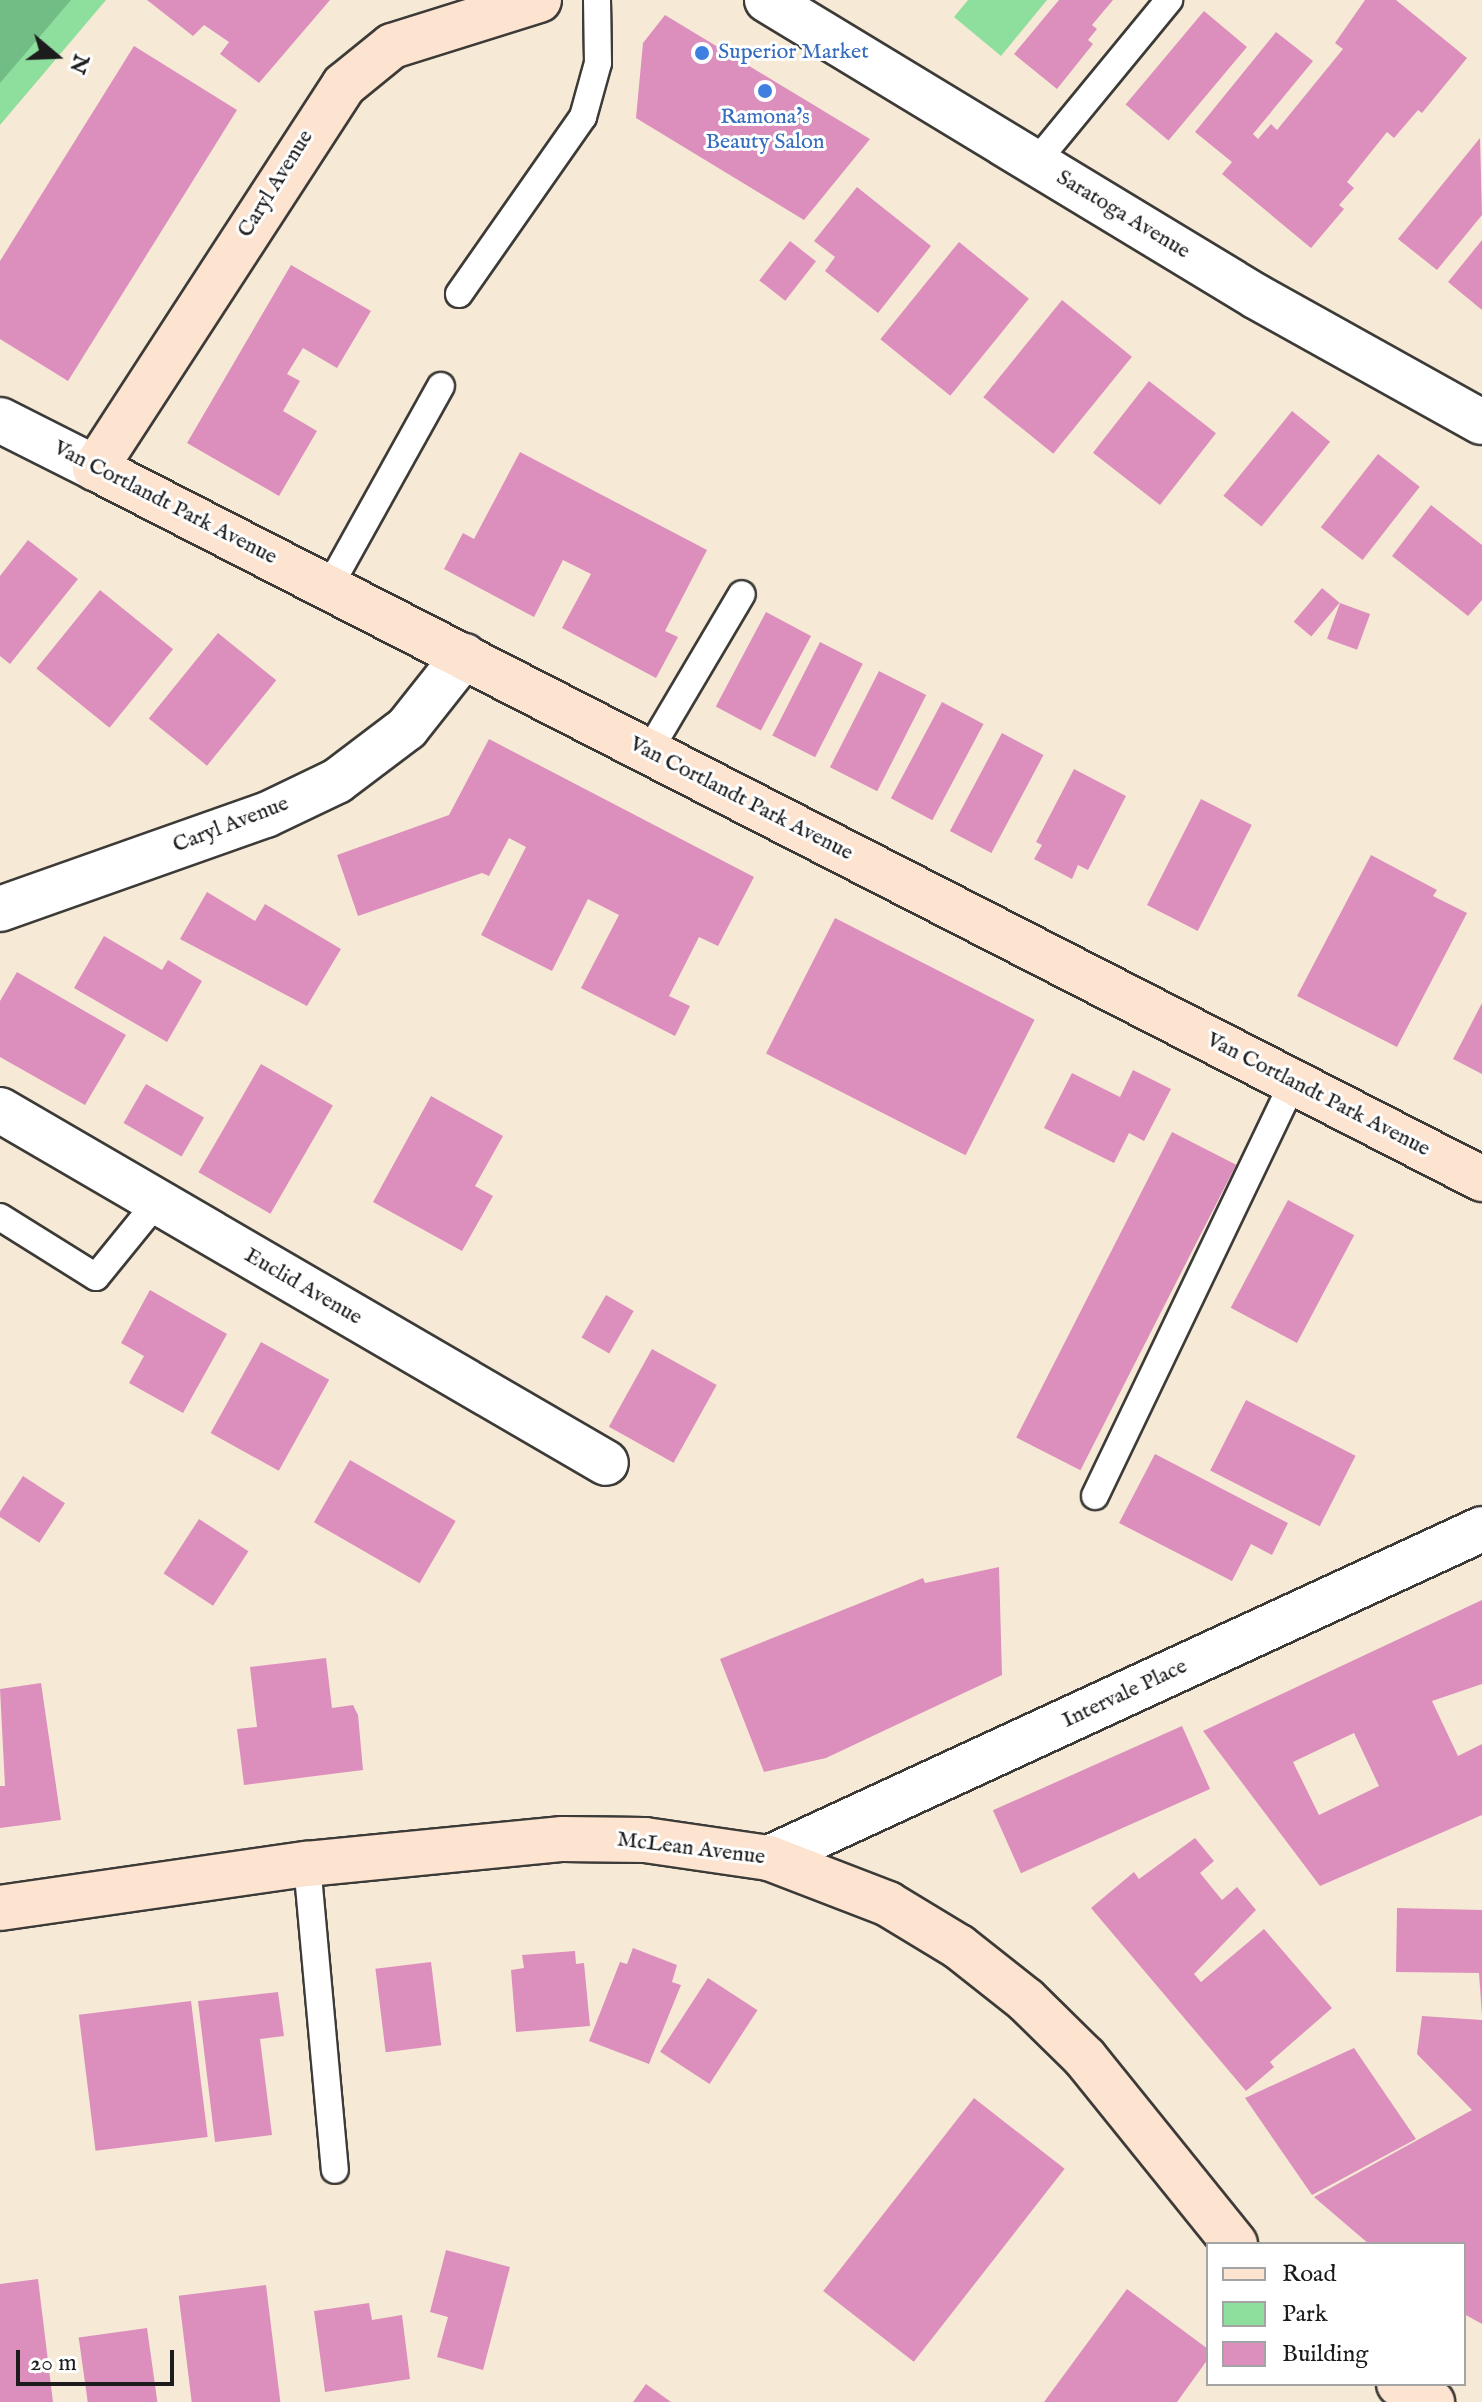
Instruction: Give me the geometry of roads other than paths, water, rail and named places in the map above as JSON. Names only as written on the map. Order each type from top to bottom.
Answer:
[{"type":"street","name":"Caryl Avenue","points":[[95,468],[327,105],[392,46],[539,0]]},
{"type":"street","name":"Saratoga Avenue","points":[[767,0],[1257,297],[1482,422]]},
{"type":"street","name":"Van Cortlandt Park Avenue","points":[[0,420],[1482,1179]]},
{"type":"street","name":"Caryl Avenue","points":[[0,909],[266,815],[337,781],[407,728],[464,656]]},
{"type":"street","name":"Euclid Avenue","points":[[0,1110],[606,1463]]},
{"type":"street","name":"Intervale Place","points":[[769,1858],[1482,1529]]},
{"type":"street","name":"McLean Avenue","points":[[0,1908],[307,1864],[605,1838],[769,1858],[900,1911],[959,1947],[1026,2000],[1085,2058],[1233,2242]]},
{"type":"street","points":[[1403,2386],[1432,2402]]},
{"type":"lane","points":[[459,294],[583,117],[598,63],[597,0]]},
{"type":"lane","points":[[1036,162],[1169,0]]},
{"type":"lane","points":[[329,587],[441,386]]},
{"type":"lane","points":[[649,751],[742,594]]},
{"type":"lane","points":[[1095,1496],[1293,1083]]},
{"type":"lane","points":[[0,1217],[96,1277],[157,1202]]},
{"type":"lane","points":[[307,1864],[335,2170]]},
{"type":"place","name":"Superior Market","points":[[702,53]]},
{"type":"place","name":"Ramona's Beauty Salon","points":[[765,91]]}]
